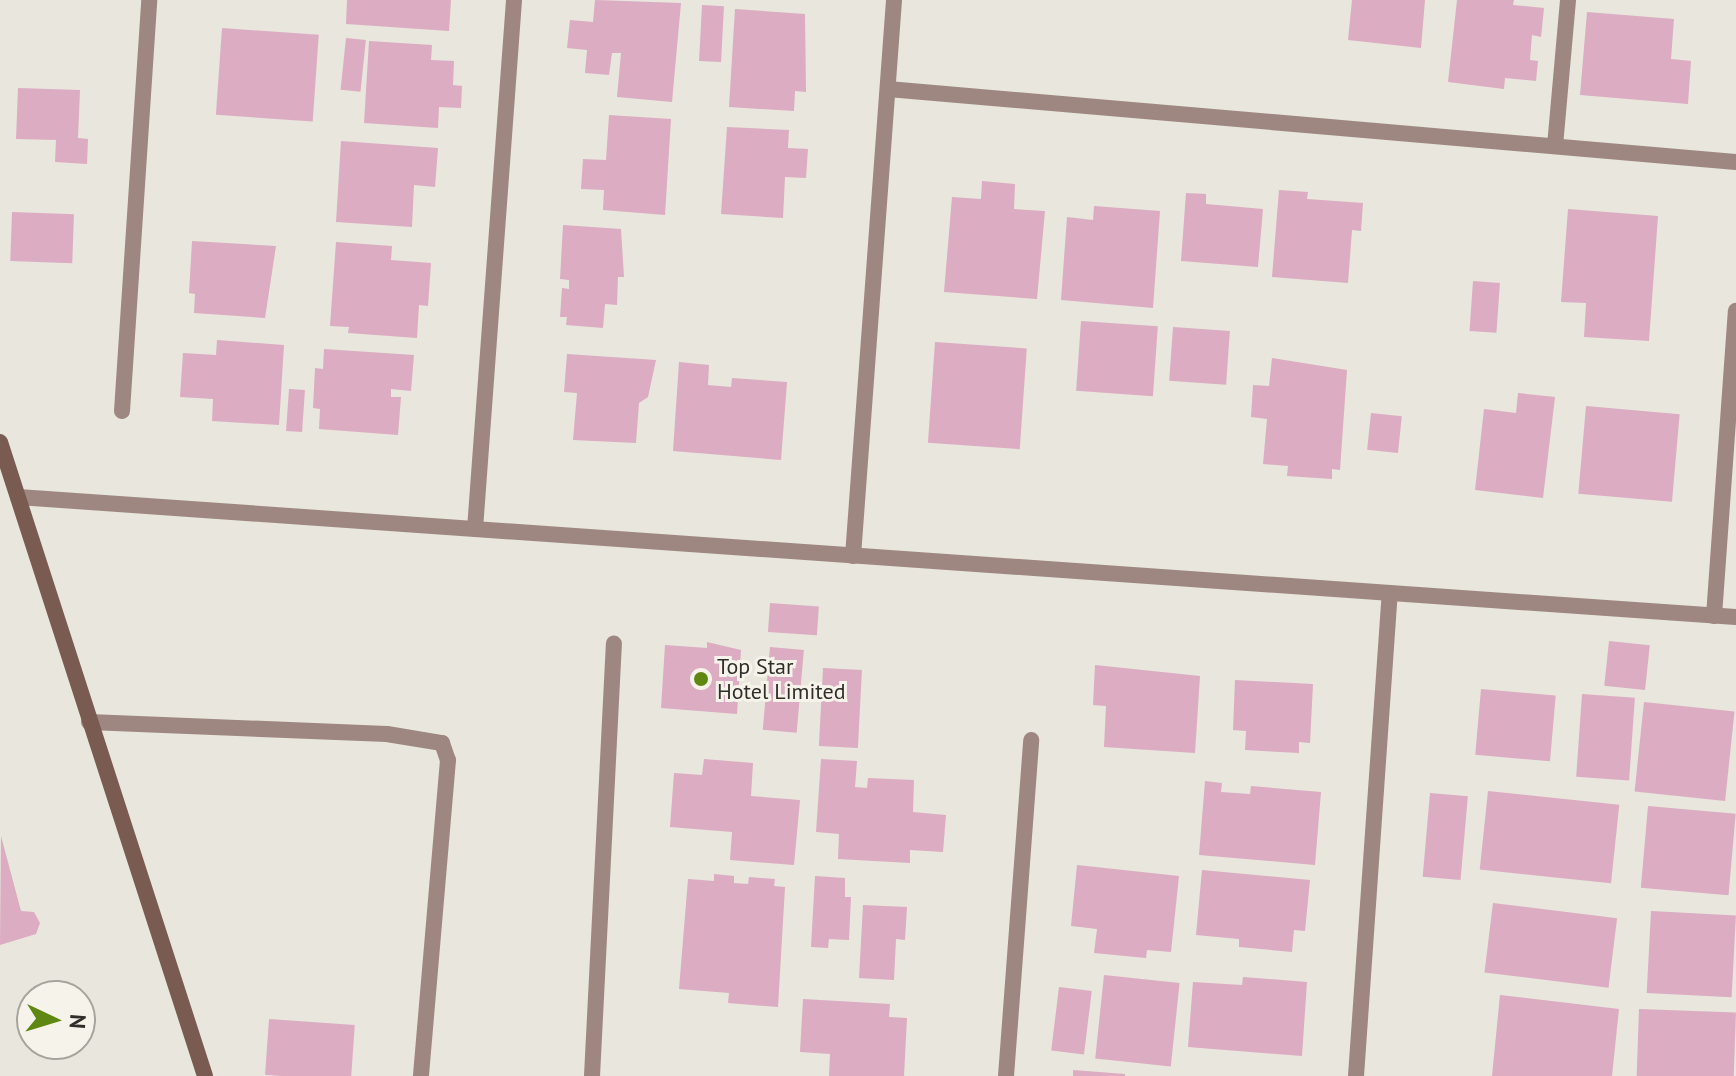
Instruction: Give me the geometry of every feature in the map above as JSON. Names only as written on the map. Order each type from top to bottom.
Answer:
[{"type":"street","points":[[122,411],[149,0]]},
{"type":"street","points":[[475,529],[514,0]]},
{"type":"street","points":[[853,556],[894,0]]},
{"type":"street","points":[[1555,146],[1568,0]]},
{"type":"street","points":[[888,89],[1736,162]]},
{"type":"street","points":[[1714,616],[1736,311]]},
{"type":"street","points":[[0,442],[205,1076]]},
{"type":"street","points":[[18,497],[1736,617]]},
{"type":"street","points":[[1356,1076],[1390,593]]},
{"type":"street","points":[[592,1076],[614,644]]},
{"type":"street","points":[[89,722],[387,734],[442,743],[448,760],[421,1076]]},
{"type":"street","points":[[1006,1076],[1031,740]]},
{"type":"building","points":[[347,0],[451,0],[449,31],[346,24]]},
{"type":"building","points":[[595,0],[681,3],[672,102],[617,97],[621,53],[612,53],[609,75],[585,73],[587,50],[567,48],[570,20],[593,22]]},
{"type":"building","points":[[1352,0],[1425,0],[1421,48],[1348,40]]},
{"type":"building","points":[[1457,0],[1514,0],[1513,5],[1544,8],[1541,37],[1532,35],[1530,60],[1538,61],[1536,81],[1505,78],[1504,89],[1448,82]]},
{"type":"building","points":[[702,5],[724,6],[721,62],[699,61]]},
{"type":"building","points":[[735,9],[805,14],[806,92],[795,91],[794,111],[729,107]]},
{"type":"building","points":[[1587,12],[1674,19],[1671,59],[1691,61],[1688,104],[1580,95]]},
{"type":"building","points":[[222,28],[319,35],[313,122],[216,115]]},
{"type":"building","points":[[346,38],[366,40],[360,92],[341,90]]},
{"type":"building","points":[[369,41],[432,45],[431,60],[454,61],[453,85],[462,86],[461,108],[439,107],[438,128],[364,123]]},
{"type":"building","points":[[18,88],[80,90],[78,138],[88,139],[87,164],[55,162],[56,140],[16,139]]},
{"type":"building","points":[[609,115],[671,119],[665,215],[603,210],[604,190],[581,189],[583,159],[606,160]]},
{"type":"building","points":[[727,127],[789,130],[788,148],[808,149],[806,178],[785,177],[783,218],[721,214]]},
{"type":"building","points":[[341,141],[438,148],[435,187],[414,185],[412,227],[336,222]]},
{"type":"building","points":[[982,181],[1015,184],[1014,209],[1045,211],[1037,299],[944,292],[952,197],[981,199]]},
{"type":"building","points":[[1279,190],[1308,192],[1307,199],[1363,203],[1361,231],[1352,230],[1348,283],[1272,277]]},
{"type":"building","points":[[1186,193],[1206,194],[1206,204],[1263,209],[1258,267],[1181,261]]},
{"type":"building","points":[[1094,206],[1160,211],[1153,308],[1061,300],[1067,217],[1093,220]]},
{"type":"building","points":[[1568,209],[1658,216],[1649,341],[1584,337],[1586,303],[1561,302]]},
{"type":"building","points":[[12,212],[74,214],[72,263],[10,261]]},
{"type":"building","points":[[563,225],[621,229],[624,277],[618,277],[617,305],[605,304],[603,328],[566,325],[567,317],[560,317],[562,288],[569,289],[569,280],[560,279]]},
{"type":"building","points":[[192,241],[276,246],[265,318],[194,313],[195,294],[189,293]]},
{"type":"building","points":[[336,242],[392,246],[391,260],[431,263],[428,306],[419,305],[417,338],[348,333],[349,327],[330,326]]},
{"type":"building","points":[[1473,281],[1500,283],[1496,333],[1470,331]]},
{"type":"building","points":[[1081,321],[1158,326],[1153,396],[1076,391]]},
{"type":"building","points":[[1173,327],[1230,331],[1226,385],[1169,381]]},
{"type":"building","points":[[217,340],[284,345],[279,425],[212,421],[213,399],[180,397],[183,353],[216,355]]},
{"type":"building","points":[[935,342],[1027,348],[1020,449],[928,443]]},
{"type":"building","points":[[324,349],[414,355],[411,391],[391,389],[391,397],[401,397],[398,435],[319,429],[320,409],[313,408],[315,368],[323,369]]},
{"type":"building","points":[[567,354],[656,360],[648,397],[639,403],[636,443],[573,440],[577,393],[564,392]]},
{"type":"building","points":[[1272,358],[1347,370],[1340,470],[1332,469],[1332,479],[1287,476],[1288,466],[1263,464],[1267,419],[1251,417],[1253,385],[1269,386]]},
{"type":"building","points":[[679,362],[709,365],[708,385],[731,387],[732,378],[787,382],[781,460],[673,451]]},
{"type":"building","points":[[289,389],[305,390],[302,432],[286,431]]},
{"type":"building","points":[[1518,393],[1555,397],[1543,498],[1475,490],[1484,409],[1516,413]]},
{"type":"building","points":[[1586,406],[1680,414],[1672,502],[1578,494]]},
{"type":"building","points":[[1371,413],[1402,416],[1398,453],[1367,450]]},
{"type":"building","points":[[770,603],[819,606],[817,635],[768,632]]},
{"type":"building","points":[[1609,641],[1650,645],[1645,690],[1604,686]]},
{"type":"building","name":"Top Star Hotel Limited","points":[[707,642],[741,650],[737,714],[661,708],[665,645],[707,648]]},
{"type":"building","points":[[770,647],[804,650],[797,733],[763,730]]},
{"type":"building","points":[[1095,665],[1200,676],[1195,753],[1104,747],[1106,706],[1093,705]]},
{"type":"building","points":[[823,668],[862,670],[858,748],[819,746]]},
{"type":"building","points":[[1235,680],[1313,684],[1310,743],[1299,742],[1299,753],[1245,750],[1246,731],[1233,730]]},
{"type":"building","points":[[1481,689],[1556,696],[1550,761],[1475,755]]},
{"type":"building","points":[[1582,694],[1635,698],[1629,780],[1576,777]]},
{"type":"building","points":[[1644,702],[1735,712],[1725,801],[1635,792]]},
{"type":"building","points":[[704,759],[753,763],[751,796],[800,800],[794,865],[730,860],[732,832],[670,827],[674,773],[702,775]]},
{"type":"building","points":[[821,759],[857,761],[855,787],[867,788],[868,778],[914,780],[913,812],[946,815],[943,852],[910,850],[910,863],[838,859],[839,834],[816,832]]},
{"type":"building","points":[[1205,781],[1222,783],[1221,792],[1250,794],[1251,786],[1321,792],[1315,865],[1199,855]]},
{"type":"building","points":[[1488,791],[1619,805],[1611,883],[1480,870]]},
{"type":"building","points":[[1430,793],[1468,796],[1461,880],[1423,877]]},
{"type":"building","points":[[1648,806],[1736,814],[1729,895],[1641,888]]},
{"type":"building","points":[[1,836],[21,911],[34,912],[40,923],[36,934],[0,945]]},
{"type":"building","points":[[1077,865],[1179,876],[1171,952],[1147,950],[1146,958],[1094,953],[1097,929],[1071,926]]},
{"type":"building","points":[[1202,870],[1310,880],[1305,931],[1294,930],[1292,952],[1239,947],[1239,939],[1196,935]]},
{"type":"building","points":[[714,874],[734,876],[734,883],[748,884],[749,877],[775,879],[774,886],[785,887],[778,1007],[728,1003],[729,993],[679,989],[688,879],[714,881]]},
{"type":"building","points":[[815,876],[845,878],[845,897],[851,897],[849,940],[829,939],[828,948],[811,947]]},
{"type":"building","points":[[1493,903],[1617,918],[1609,988],[1484,972]]},
{"type":"building","points":[[863,905],[907,907],[905,940],[896,939],[894,980],[859,978]]},
{"type":"building","points":[[1651,911],[1736,915],[1732,997],[1647,993]]},
{"type":"building","points":[[1104,975],[1180,983],[1171,1066],[1095,1059]]},
{"type":"building","points":[[1243,977],[1307,982],[1302,1056],[1188,1047],[1193,982],[1242,985]]},
{"type":"building","points":[[1059,987],[1092,991],[1084,1055],[1051,1051]]},
{"type":"building","points":[[1500,995],[1619,1009],[1612,1076],[1492,1076]]},
{"type":"building","points":[[803,999],[890,1004],[889,1017],[907,1018],[904,1076],[829,1076],[830,1054],[800,1052]]},
{"type":"building","points":[[1639,1009],[1736,1012],[1734,1076],[1637,1076]]},
{"type":"building","points":[[269,1019],[355,1025],[351,1076],[265,1075]]},
{"type":"building","points":[[1073,1070],[1125,1074],[1125,1076],[1073,1076]]},
{"type":"place","name":"Top Star Hotel Limited","points":[[701,679]]}]
